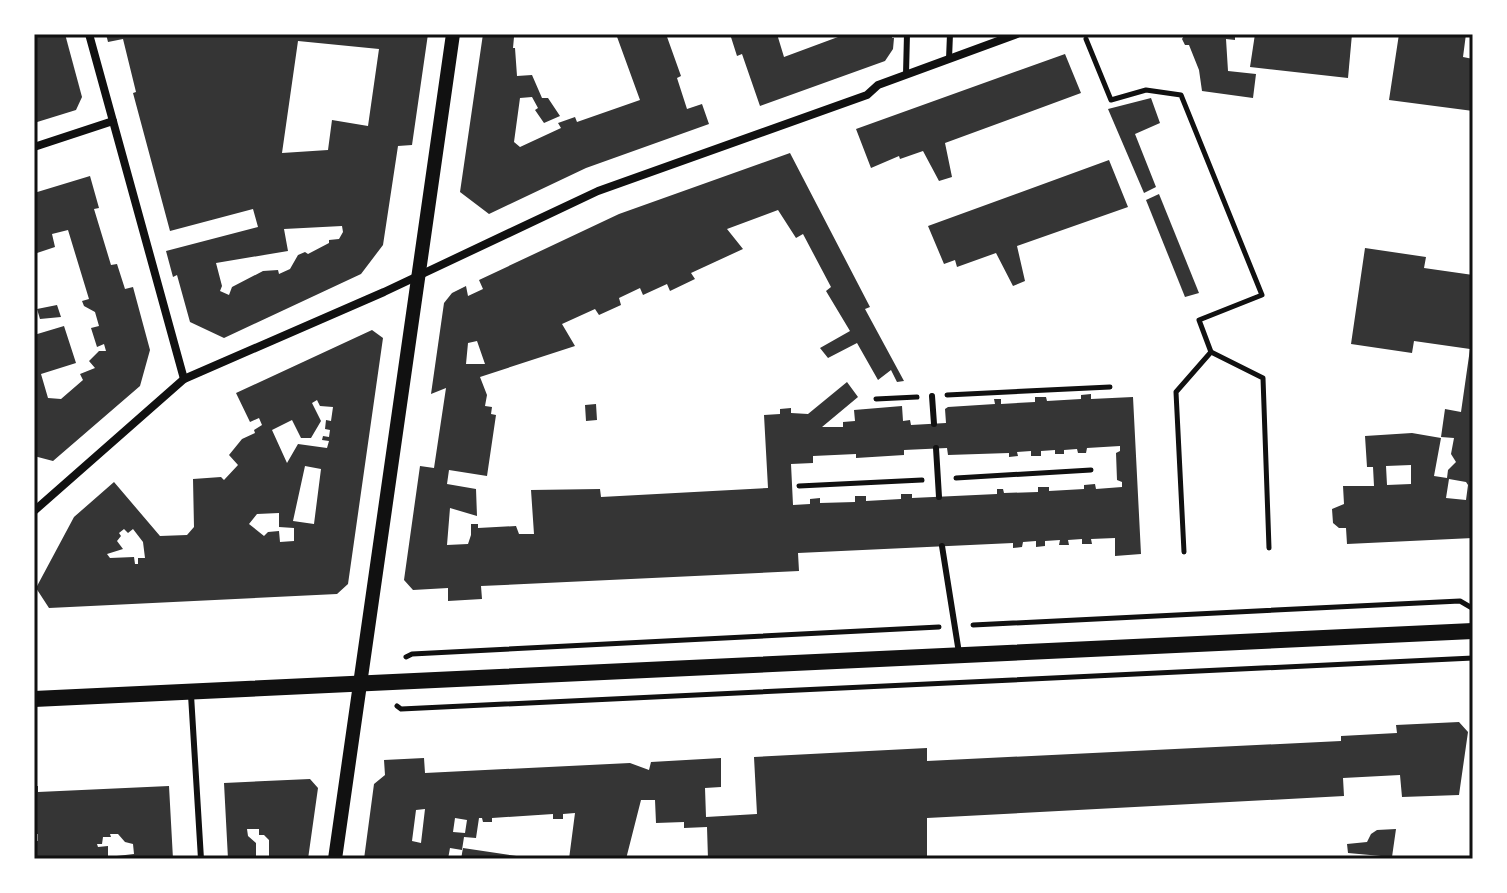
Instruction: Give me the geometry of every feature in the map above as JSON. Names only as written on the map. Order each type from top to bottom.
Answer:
[{"type":"main road","points":[[34,699],[1473,631]]},
{"type":"street","points":[[89,34],[184,379]]},
{"type":"street","points":[[335,859],[453,34]]},
{"type":"street","points":[[34,511],[184,379],[419,276],[598,191],[867,95],[878,85],[1017,34]]},
{"type":"street","points":[[34,147],[113,121]]},
{"type":"lane","points":[[906,74],[907,34]]},
{"type":"lane","points":[[949,59],[950,34]]},
{"type":"lane","points":[[932,396],[934,424]]},
{"type":"lane","points":[[936,448],[939,497]]},
{"type":"lane","points":[[942,546],[960,654]]},
{"type":"lane","points":[[191,690],[201,859]]},
{"type":"path","points":[[1086,39],[1111,100],[1146,90],[1181,95],[1262,295],[1199,320],[1211,352],[1263,378],[1269,548]]},
{"type":"path","points":[[1184,552],[1176,392],[1211,352]]},
{"type":"path","points":[[876,399],[1110,387]]},
{"type":"path","points":[[799,486],[1091,470]]},
{"type":"path","points":[[399,661],[412,654],[1460,601],[1473,609]]},
{"type":"building","points":[[34,34],[65,34],[82,97],[76,110],[34,123]]},
{"type":"building","points":[[106,34],[428,34],[412,145],[398,146],[383,245],[361,274],[224,338],[190,322],[177,275],[173,277],[166,251],[258,227],[253,209],[170,231],[133,93],[136,92],[123,39],[108,42]],"holes":[[[298,41],[379,49],[368,126],[332,120],[328,150],[282,153]],[[342,226],[339,239],[329,240],[329,243],[308,254],[298,255],[290,269],[279,274],[278,270],[263,271],[232,287],[229,295],[220,291],[222,286],[216,263],[288,251],[284,229]]]},
{"type":"building","points":[[483,34],[523,34],[514,37],[517,76],[532,75],[542,98],[548,98],[560,116],[544,123],[535,110],[538,108],[532,97],[520,98],[514,142],[520,147],[561,128],[558,123],[575,117],[577,122],[640,100],[616,34],[666,34],[681,76],[677,78],[687,109],[702,104],[709,124],[586,168],[489,214],[460,192]]},
{"type":"building","points":[[730,34],[777,34],[784,57],[846,34],[892,34],[894,38],[893,49],[885,61],[760,106],[742,54],[737,56]]},
{"type":"building","points":[[1185,34],[1235,34],[1235,40],[1226,39],[1228,71],[1256,74],[1253,98],[1202,91],[1199,70],[1189,45],[1185,45],[1182,39]]},
{"type":"building","points":[[1255,34],[1352,34],[1348,78],[1250,67]]},
{"type":"building","points":[[1399,34],[1466,34],[1463,57],[1473,59],[1473,111],[1389,100]]},
{"type":"building","points":[[1065,54],[1081,93],[945,143],[952,177],[939,181],[923,151],[900,159],[899,156],[871,168],[856,129]]},
{"type":"building","points":[[1151,98],[1160,123],[1135,134],[1156,187],[1144,193],[1108,109]]},
{"type":"building","points":[[790,153],[870,307],[865,309],[904,381],[897,382],[891,370],[878,380],[857,343],[828,358],[820,348],[850,331],[826,291],[831,287],[803,234],[796,238],[778,210],[727,229],[743,249],[691,273],[695,279],[670,291],[667,284],[643,295],[640,288],[619,298],[621,305],[599,315],[595,309],[562,324],[575,346],[480,377],[487,395],[485,406],[492,407],[491,414],[496,415],[487,476],[449,470],[447,484],[476,489],[477,516],[450,508],[447,545],[468,544],[471,524],[478,524],[478,528],[516,526],[519,534],[534,534],[531,490],[600,489],[601,497],[768,488],[764,415],[780,414],[780,409],[791,408],[791,413],[808,414],[847,382],[858,397],[822,427],[843,427],[843,422],[855,421],[854,410],[902,406],[903,421],[910,420],[911,425],[946,423],[945,409],[948,407],[995,404],[994,399],[1001,399],[1001,404],[1035,402],[1035,397],[1046,397],[1047,401],[1081,399],[1081,395],[1091,394],[1091,399],[1133,397],[1141,554],[1115,556],[1115,538],[1091,539],[1092,544],[1082,544],[1082,539],[1068,540],[1069,545],[1059,545],[1060,540],[1045,541],[1045,546],[1036,547],[1036,541],[1023,542],[1022,547],[1013,548],[1013,543],[798,553],[799,571],[481,586],[482,599],[448,601],[448,588],[413,590],[404,580],[420,466],[434,468],[446,388],[431,394],[444,303],[452,293],[466,286],[468,296],[483,289],[479,280],[619,214]],"holes":[[[477,341],[485,364],[466,364],[468,343]],[[1120,446],[1120,451],[1116,453],[1117,480],[1122,482],[1122,487],[1096,489],[1095,484],[1084,485],[1084,489],[1049,491],[1049,487],[1038,487],[1038,492],[1004,493],[1003,489],[997,489],[997,494],[912,498],[912,494],[901,494],[901,499],[866,501],[866,496],[855,496],[855,502],[820,503],[820,498],[810,499],[810,504],[793,505],[791,464],[813,463],[813,456],[856,454],[856,458],[904,455],[904,450],[947,448],[948,455],[1009,453],[1009,457],[1018,456],[1017,452],[1031,451],[1031,456],[1041,456],[1041,451],[1055,450],[1055,454],[1064,454],[1064,450],[1077,449],[1078,453],[1086,453],[1087,448]]]},
{"type":"building","points":[[1109,160],[1128,207],[1017,246],[1025,281],[1013,286],[996,253],[957,267],[955,260],[944,264],[928,226]]},
{"type":"building","points":[[90,176],[99,208],[94,209],[111,265],[117,264],[125,289],[133,287],[150,350],[140,386],[53,461],[34,456],[34,335],[64,326],[76,363],[41,374],[48,398],[61,399],[83,380],[80,374],[95,368],[89,361],[99,351],[106,351],[104,344],[97,347],[91,328],[99,326],[95,312],[84,306],[82,301],[89,299],[68,230],[52,234],[55,247],[34,254],[34,193]]},
{"type":"building","points":[[1159,194],[1199,293],[1185,297],[1146,200]]},
{"type":"building","points":[[1365,248],[1426,257],[1424,268],[1473,275],[1473,538],[1347,544],[1346,528],[1339,528],[1333,523],[1332,509],[1344,504],[1343,486],[1374,486],[1373,467],[1367,467],[1365,436],[1412,433],[1441,438],[1434,476],[1447,478],[1448,470],[1456,462],[1451,454],[1454,438],[1441,437],[1445,409],[1461,412],[1470,349],[1414,341],[1412,353],[1351,344]],"holes":[[[1411,465],[1411,484],[1387,485],[1386,466]],[[1449,479],[1466,482],[1466,500],[1446,498]]]},
{"type":"building","points":[[57,305],[61,317],[40,319],[37,309]]},
{"type":"building","points":[[372,330],[383,338],[348,584],[337,594],[49,608],[36,588],[74,517],[114,482],[160,536],[187,535],[194,527],[193,479],[221,477],[224,480],[238,465],[229,455],[242,439],[255,433],[254,430],[262,425],[259,418],[250,422],[236,393]],"holes":[[[317,400],[320,406],[333,407],[331,421],[326,420],[325,429],[330,430],[329,437],[323,436],[322,440],[329,441],[327,448],[298,444],[287,463],[272,430],[292,420],[301,438],[311,438],[321,421],[312,403]],[[305,466],[321,469],[314,524],[293,521]],[[279,513],[279,527],[294,528],[294,541],[280,542],[279,531],[268,532],[264,536],[249,524],[257,514]],[[124,529],[128,533],[133,529],[143,542],[145,558],[138,558],[138,564],[135,564],[134,557],[110,558],[107,554],[123,549],[117,541],[121,536],[119,533]]]},
{"type":"building","points":[[596,404],[597,420],[586,421],[585,405]]},
{"type":"building","points":[[1459,722],[1468,732],[1459,795],[1402,797],[1400,775],[1343,778],[1344,796],[927,818],[927,859],[708,859],[707,827],[684,828],[684,822],[656,823],[655,800],[641,800],[626,859],[569,859],[575,813],[563,814],[563,819],[553,819],[553,814],[492,818],[492,822],[483,822],[479,818],[476,838],[464,837],[462,850],[450,848],[448,859],[364,859],[374,784],[385,775],[384,760],[424,758],[425,773],[630,763],[649,770],[651,762],[721,758],[721,787],[705,788],[706,817],[757,814],[754,757],[927,748],[927,761],[1341,741],[1341,736],[1397,733],[1396,725]],"holes":[[[425,809],[421,843],[412,841],[416,810]],[[455,818],[467,820],[465,833],[453,832]]]},
{"type":"building","points":[[310,779],[318,788],[308,859],[269,859],[269,840],[259,835],[259,829],[247,829],[248,836],[256,843],[256,857],[228,859],[224,783]]},
{"type":"building","points":[[34,786],[38,786],[38,792],[169,786],[173,859],[34,859],[34,841],[38,841],[38,834],[34,834]],"holes":[[[118,834],[125,842],[133,844],[134,854],[108,857],[108,846],[98,847],[103,837]]]},
{"type":"building","points":[[1396,829],[1392,857],[1348,853],[1347,844],[1367,842],[1377,830]]},
{"type":"building","points":[[463,848],[523,857],[523,859],[461,859]]}]
